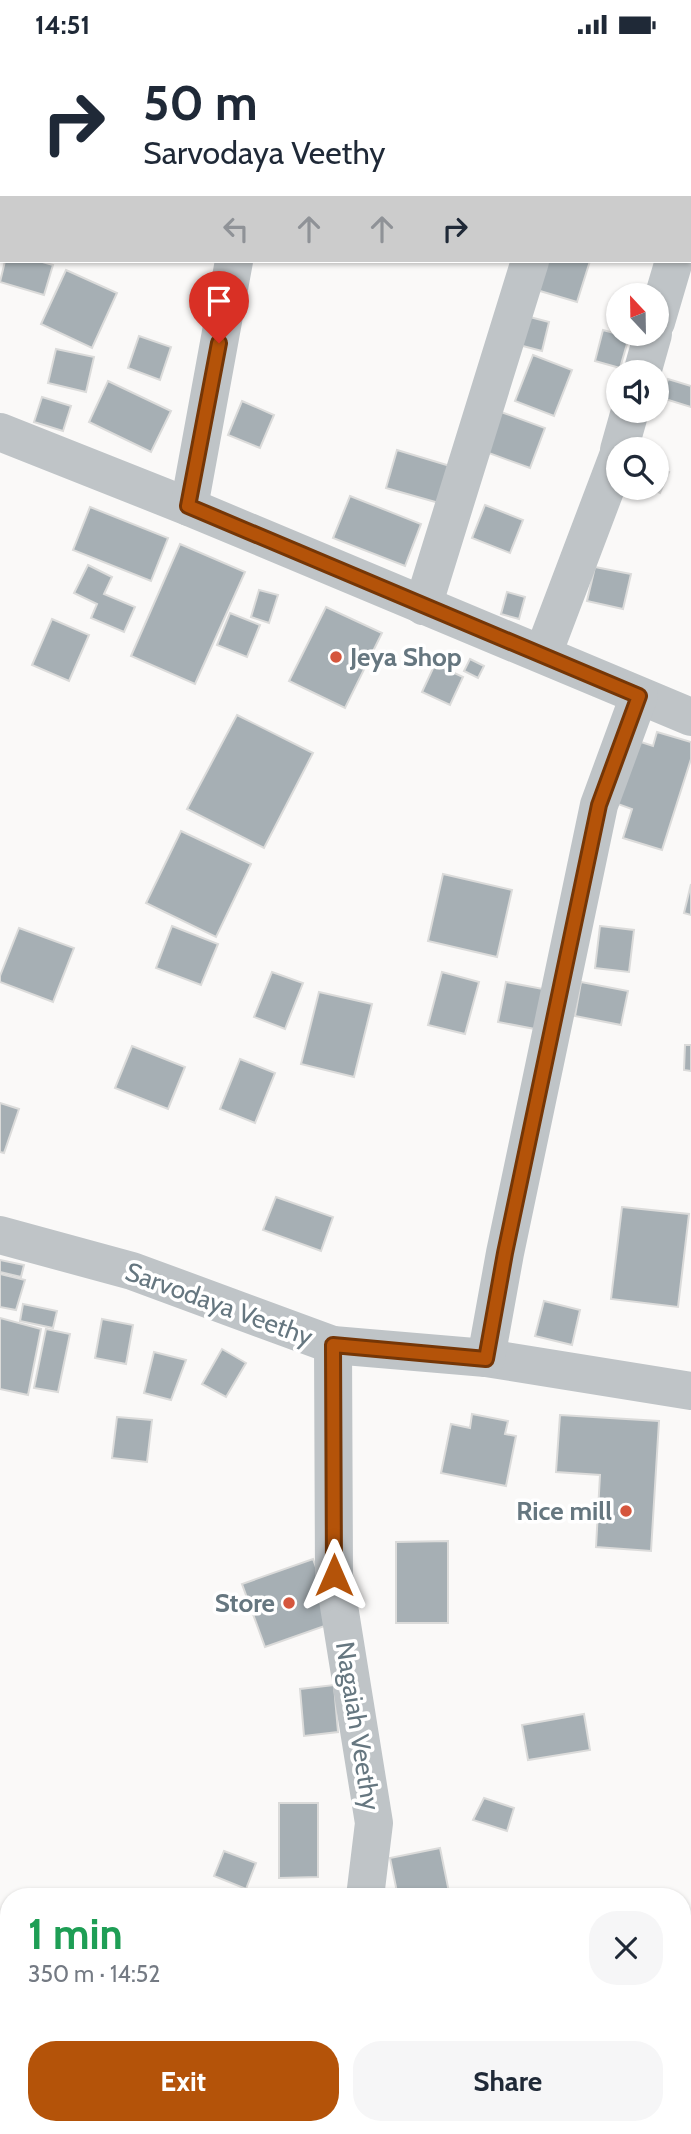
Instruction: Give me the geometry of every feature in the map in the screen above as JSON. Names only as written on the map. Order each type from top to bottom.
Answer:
[{"type":"street","points":[[188,506],[234,263]]},
{"type":"street","points":[[423,605],[529,263]]},
{"type":"street","points":[[667,283],[673,263]]},
{"type":"street","points":[[0,432],[188,506],[691,717]]},
{"type":"street","points":[[543,654],[606,488]]},
{"type":"street","points":[[486,1359],[505,1253],[599,805],[639,696]]},
{"type":"street","name":"Sarvodaya Veethy","points":[[0,1235],[132,1271],[333,1345],[486,1359],[691,1391]]},
{"type":"street","name":"Nagaiah Veethy","points":[[333,1345],[334,1575],[374,1823],[366,1888]]},
{"type":"building","points":[[5,263],[53,265],[44,295],[0,282]]},
{"type":"building","points":[[537,263],[589,263],[577,302],[530,288]]},
{"type":"building","points":[[66,270],[117,293],[92,348],[41,324]]},
{"type":"building","points":[[526,316],[549,322],[542,351],[519,345]]},
{"type":"building","points":[[603,330],[606,331],[606,347],[626,347],[622,360],[606,360],[606,364],[595,361]]},
{"type":"building","points":[[139,336],[171,347],[160,380],[128,368]]},
{"type":"building","points":[[56,349],[94,357],[86,392],[48,383]]},
{"type":"building","points":[[533,355],[572,370],[554,416],[515,401]]},
{"type":"building","points":[[669,379],[691,386],[691,407],[669,400]]},
{"type":"building","points":[[108,381],[171,411],[151,452],[89,422]]},
{"type":"building","points":[[42,397],[71,406],[63,431],[34,422]]},
{"type":"building","points":[[242,401],[274,415],[260,448],[228,435]]},
{"type":"building","points":[[501,412],[545,428],[530,468],[486,452]]},
{"type":"building","points":[[397,450],[450,466],[439,503],[386,488]]},
{"type":"building","points":[[350,496],[421,524],[405,566],[333,538]]},
{"type":"building","points":[[485,505],[523,520],[510,553],[472,538]]},
{"type":"building","points":[[90,507],[168,538],[151,581],[73,550]]},
{"type":"building","points":[[180,544],[245,572],[195,684],[131,656]]},
{"type":"building","points":[[88,565],[112,577],[104,594],[135,607],[124,632],[91,618],[97,604],[74,593]]},
{"type":"building","points":[[595,567],[631,574],[623,609],[587,601]]},
{"type":"building","points":[[259,590],[278,595],[269,623],[251,617]]},
{"type":"building","points":[[507,592],[525,597],[519,619],[501,614]]},
{"type":"building","name":"Jeya Shop","points":[[326,607],[382,633],[345,708],[289,681]]},
{"type":"building","points":[[230,613],[260,625],[247,657],[217,645]]},
{"type":"building","points":[[52,619],[89,635],[69,681],[32,665]]},
{"type":"building","points":[[470,659],[484,666],[478,678],[464,671]]},
{"type":"building","points":[[435,664],[463,677],[450,705],[422,692]]},
{"type":"building","points":[[237,715],[313,753],[264,848],[187,809]]},
{"type":"building","points":[[657,732],[691,742],[691,759],[662,850],[623,838],[632,809],[615,803],[635,740],[653,746]]},
{"type":"building","points":[[181,831],[251,864],[216,937],[146,903]]},
{"type":"building","points":[[443,874],[512,890],[497,957],[428,941]]},
{"type":"building","points":[[691,884],[691,915],[684,913]]},
{"type":"building","points":[[172,926],[218,944],[201,985],[156,968]]},
{"type":"building","points":[[600,926],[634,930],[629,972],[595,968]]},
{"type":"building","points":[[19,928],[74,948],[53,1002],[0,982]]},
{"type":"building","points":[[272,972],[303,983],[285,1029],[254,1017]]},
{"type":"building","points":[[442,972],[479,982],[465,1034],[428,1025]]},
{"type":"building","points":[[506,982],[543,989],[535,1029],[498,1022]]},
{"type":"building","points":[[581,982],[628,991],[621,1025],[575,1016]]},
{"type":"building","points":[[319,992],[372,1004],[354,1077],[301,1064]]},
{"type":"building","points":[[685,1045],[691,1045],[691,1071],[684,1070]]},
{"type":"building","points":[[132,1046],[185,1067],[168,1109],[115,1088]]},
{"type":"building","points":[[240,1059],[275,1073],[255,1123],[220,1109]]},
{"type":"building","points":[[0,1103],[19,1109],[4,1153],[0,1152]]},
{"type":"building","points":[[276,1197],[333,1217],[321,1251],[263,1230]]},
{"type":"building","points":[[622,1207],[689,1214],[678,1307],[611,1299]]},
{"type":"building","points":[[0,1260],[24,1265],[21,1277],[0,1272]]},
{"type":"building","points":[[0,1274],[25,1280],[16,1310],[0,1307]]},
{"type":"building","points":[[544,1301],[580,1310],[572,1345],[535,1336]]},
{"type":"building","points":[[23,1304],[57,1311],[53,1328],[20,1321]]},
{"type":"building","points":[[0,1318],[41,1329],[28,1395],[0,1389]]},
{"type":"building","points":[[102,1319],[133,1325],[126,1364],[95,1358]]},
{"type":"building","points":[[46,1329],[70,1334],[58,1392],[34,1388]]},
{"type":"building","points":[[222,1349],[246,1363],[226,1397],[202,1384]]},
{"type":"building","points":[[154,1352],[186,1360],[171,1400],[144,1393]]},
{"type":"building","points":[[472,1414],[508,1421],[505,1434],[516,1436],[506,1486],[441,1473],[451,1424],[470,1428]]},
{"type":"building","name":"Rice mill","points":[[560,1415],[659,1421],[651,1551],[596,1547],[600,1475],[556,1472]]},
{"type":"building","points":[[117,1417],[152,1420],[147,1462],[112,1458]]},
{"type":"building","points":[[448,1541],[448,1623],[396,1623],[396,1542]]},
{"type":"building","name":"Store","points":[[313,1559],[336,1622],[265,1647],[242,1584]]},
{"type":"building","points":[[334,1685],[338,1732],[304,1736],[300,1689]]},
{"type":"building","points":[[584,1714],[590,1750],[528,1760],[522,1725]]},
{"type":"building","points":[[484,1798],[514,1808],[507,1831],[473,1820]]},
{"type":"building","points":[[279,1803],[318,1803],[318,1877],[279,1878]]},
{"type":"building","points":[[440,1848],[448,1888],[396,1888],[390,1858]]},
{"type":"building","points":[[224,1851],[256,1863],[246,1888],[214,1876]]},
{"type":"place","name":"Jeya Shop","points":[[336,657]]},
{"type":"place","name":"Rice mill","points":[[626,1511]]},
{"type":"place","name":"Store","points":[[289,1603]]},
{"type":"route","points":[[219,343],[188,506],[639,696],[599,805],[505,1253],[486,1359],[333,1345],[334,1575]]}]
